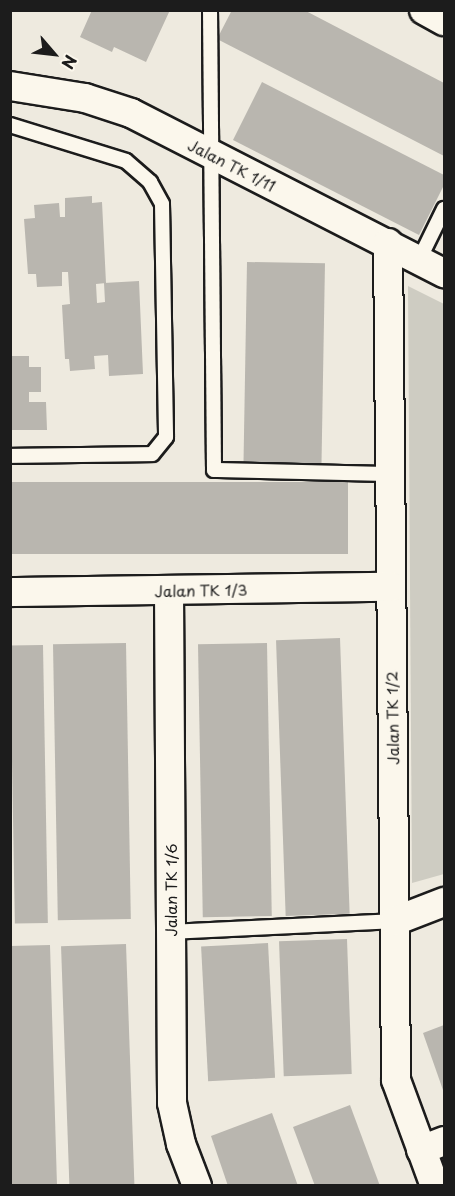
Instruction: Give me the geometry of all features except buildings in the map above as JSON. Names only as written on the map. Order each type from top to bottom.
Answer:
[{"type":"street","points":[[424,10],[444,21]]},
{"type":"street","name":"Jalan TK 1/11","points":[[10,86],[85,98],[131,113],[444,273]]},
{"type":"street","name":"Jalan TK 1/2","points":[[388,243],[396,1080],[433,1145],[435,1185]]},
{"type":"street","name":"Jalan TK 1/3","points":[[10,592],[391,587]]},
{"type":"street","name":"Jalan TK 1/6","points":[[169,590],[172,1103],[181,1144],[197,1185]]},
{"type":"street","points":[[394,921],[444,902]]},
{"type":"lane","points":[[210,10],[214,470],[390,474]]},
{"type":"lane","points":[[10,125],[126,161],[150,182],[162,204],[166,437],[152,454],[10,456]]},
{"type":"lane","points":[[419,260],[444,209]]},
{"type":"lane","points":[[171,932],[394,921]]},
{"type":"shaded area","points":[[408,286],[444,304],[444,874],[412,883]]}]
